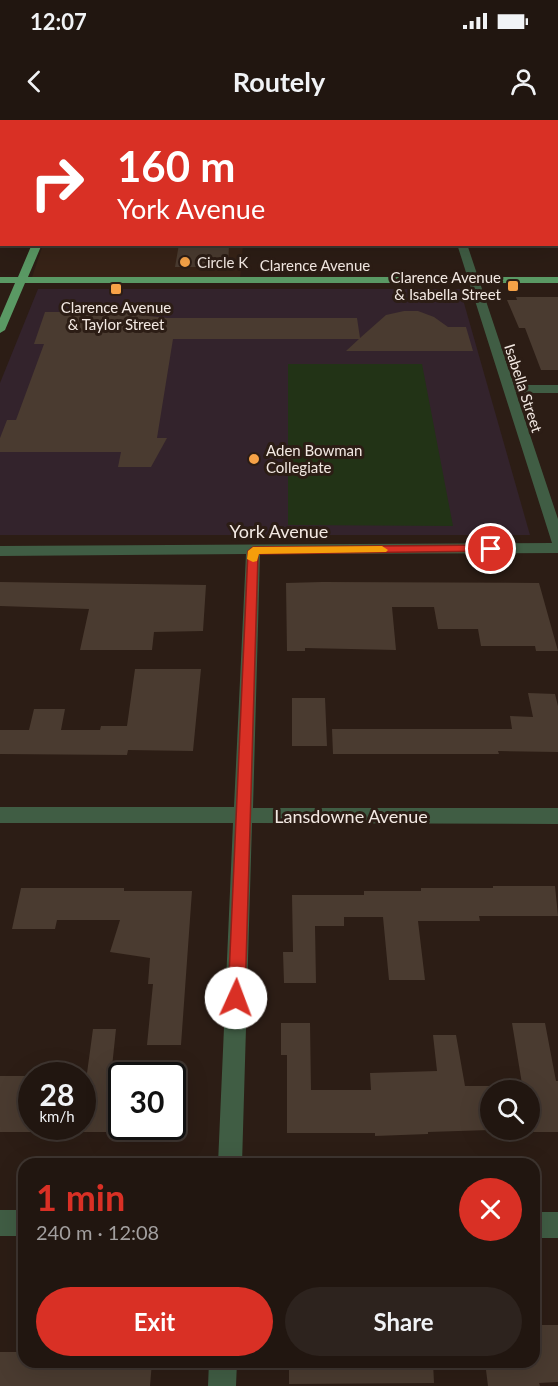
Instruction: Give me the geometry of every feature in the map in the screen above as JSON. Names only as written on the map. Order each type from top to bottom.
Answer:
[{"type":"main road","points":[[0,330],[36,246]]},
{"type":"main road","name":"Clarence Avenue","points":[[0,280],[558,280]]},
{"type":"street","name":"Isabella Street","points":[[463,246],[558,542]]},
{"type":"street","points":[[509,388],[558,389]]},
{"type":"street","name":"York Avenue","points":[[0,552],[558,548]]},
{"type":"street","points":[[230,1158],[253,551]]},
{"type":"street","name":"Lansdowne Avenue","points":[[0,815],[558,816]]},
{"type":"street","points":[[0,1223],[18,1223]]},
{"type":"street","points":[[540,1225],[558,1225]]},
{"type":"street","points":[[222,1386],[223,1368]]},
{"type":"shaded area","points":[[43,246],[243,246],[240,280],[32,277]]},
{"type":"shaded area","name":"Aden Bowman Collegiate","points":[[38,289],[460,289],[530,535],[0,535],[0,383]]},
{"type":"green space","points":[[288,364],[422,364],[453,526],[288,525]]},
{"type":"building","points":[[179,246],[229,246],[228,267],[175,267]]},
{"type":"building","points":[[516,297],[558,297],[558,370],[541,370],[525,328],[519,328],[507,300],[517,300]]},
{"type":"building","points":[[418,311],[434,317],[448,327],[466,327],[473,351],[346,351],[359,339],[173,339],[157,438],[167,438],[151,467],[118,467],[121,452],[0,452],[0,438],[7,420],[16,420],[44,344],[34,344],[45,312],[149,312],[148,316],[168,318],[357,318],[360,338],[386,315]]},
{"type":"building","points":[[0,582],[206,585],[203,631],[154,632],[152,650],[80,650],[89,609],[0,606]]},
{"type":"building","points":[[286,583],[539,583],[558,651],[536,651],[535,646],[481,646],[478,629],[438,629],[434,607],[392,607],[396,650],[305,648],[305,651],[287,651]]},
{"type":"building","points":[[135,669],[201,669],[193,751],[128,750],[127,755],[0,754],[0,730],[29,730],[34,709],[65,709],[61,730],[100,730],[101,726],[127,726]]},
{"type":"building","points":[[528,693],[555,694],[558,706],[558,752],[333,754],[332,729],[512,729],[510,716],[533,717]]},
{"type":"building","points":[[292,698],[325,698],[327,746],[292,746]]},
{"type":"building","points":[[493,886],[555,886],[558,916],[479,916],[480,921],[418,921],[425,980],[389,980],[383,917],[344,917],[344,926],[315,926],[316,983],[284,983],[283,952],[293,952],[292,895],[364,895],[364,891],[421,891],[421,888],[493,888]]},
{"type":"building","points":[[21,888],[124,888],[124,891],[192,891],[181,1045],[147,1045],[153,984],[148,984],[150,958],[110,952],[120,920],[57,920],[55,929],[12,929]]},
{"type":"building","points":[[281,1023],[310,1023],[311,1090],[371,1090],[370,1073],[437,1071],[433,1035],[456,1035],[465,1086],[480,1086],[480,1130],[375,1136],[375,1133],[287,1133],[287,1055],[281,1055]]},
{"type":"building","points":[[512,1023],[545,1023],[556,1081],[558,1081],[558,1132],[540,1132],[540,1080],[521,1080]]},
{"type":"building","points":[[93,1029],[116,1029],[113,1062],[108,1062],[108,1132],[96,1132],[96,1062],[89,1062]]},
{"type":"building","points":[[0,1076],[18,1076],[18,1132],[0,1132]]},
{"type":"building","points":[[540,1325],[558,1325],[558,1382],[539,1383],[540,1386],[488,1386],[486,1368],[540,1368]]},
{"type":"building","points":[[0,1352],[18,1352],[18,1368],[152,1368],[150,1386],[0,1386]]},
{"type":"building","points":[[289,1368],[433,1368],[434,1383],[289,1384]]},
{"type":"slow traffic","points":[[253,559],[253,551],[382,550]]},
{"type":"place","name":"Circle K","points":[[185,262]]},
{"type":"place","name":"Clarence Avenue & Isabella Street","points":[[513,286]]},
{"type":"place","name":"Clarence Avenue & Taylor Street","points":[[116,289]]},
{"type":"place","name":"Aden Bowman Collegiate","points":[[254,459]]},
{"type":"route","points":[[236,998],[253,551],[491,549]]}]
